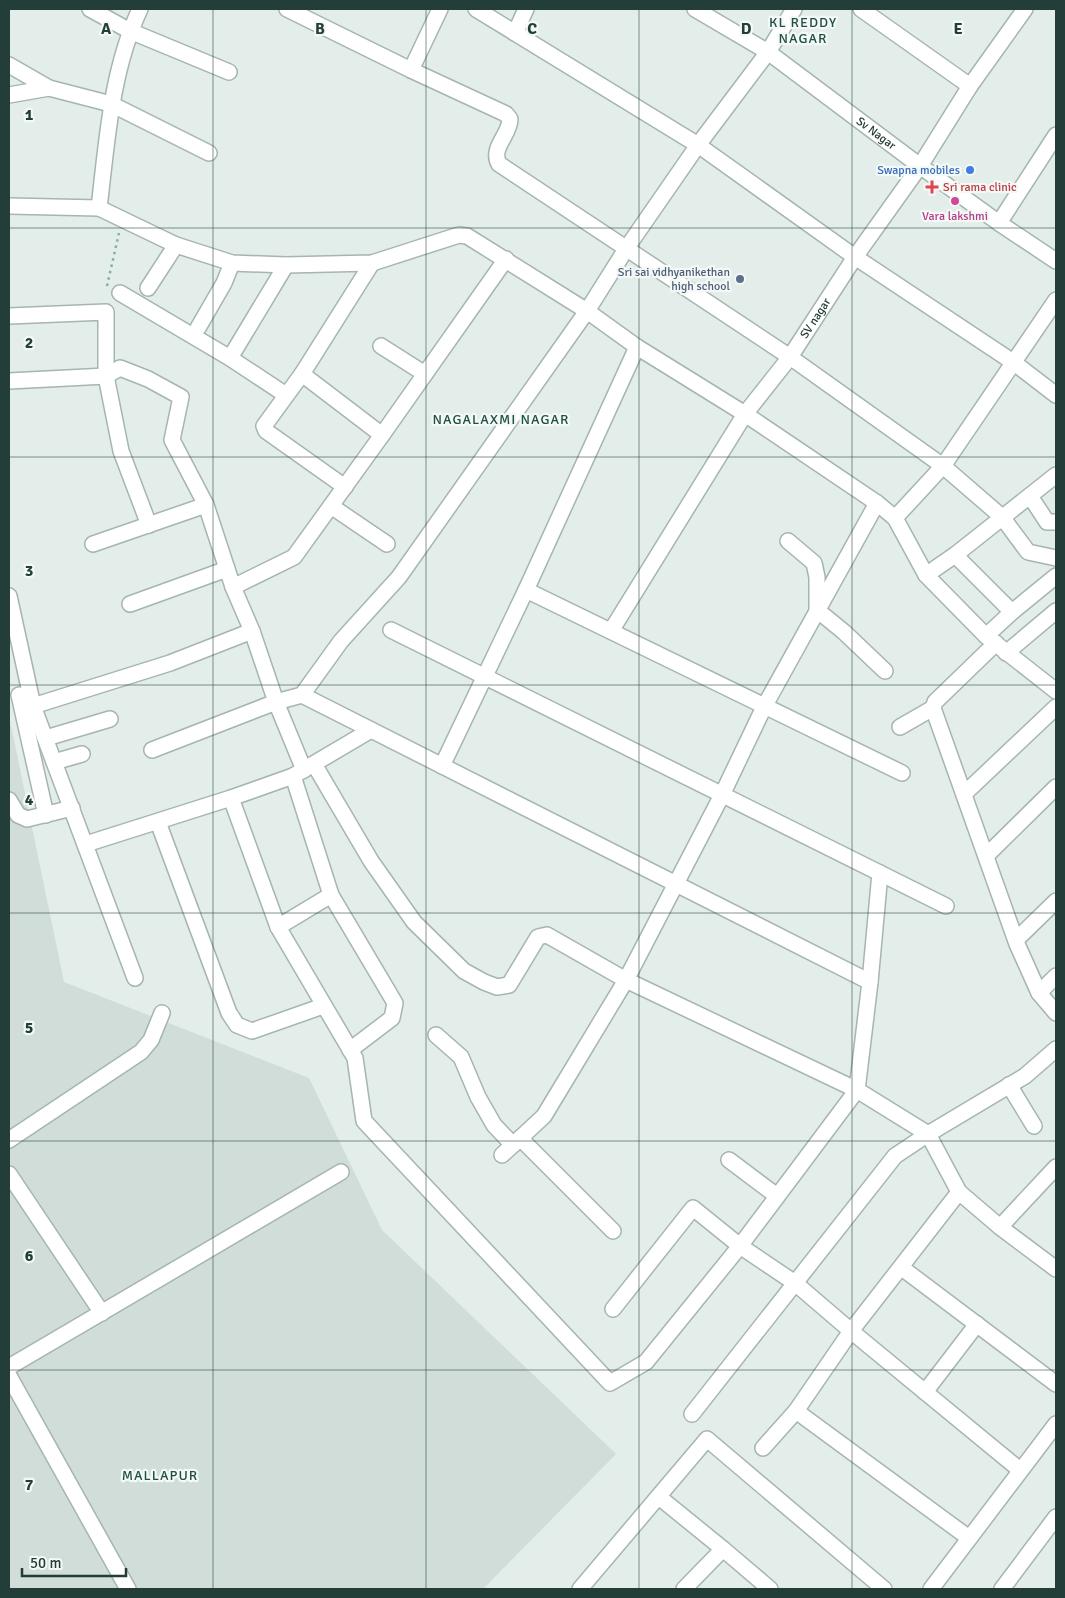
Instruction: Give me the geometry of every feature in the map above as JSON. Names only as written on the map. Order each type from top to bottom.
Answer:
[{"type":"street","points":[[90,9],[130,30],[229,72]]},
{"type":"street","points":[[100,208],[112,104],[130,30],[140,9]]},
{"type":"street","points":[[287,9],[506,114],[510,118],[510,125],[496,152],[498,164],[790,357],[943,466],[1002,517],[1028,552],[1056,558]]},
{"type":"street","points":[[411,70],[440,9]]},
{"type":"street","points":[[476,9],[698,145],[855,257],[1013,362],[1056,395]]},
{"type":"street","points":[[515,33],[526,9]]},
{"type":"street","name":"Sv Nagar","points":[[694,9],[768,52],[920,166],[999,223],[1056,260]]},
{"type":"street","points":[[302,696],[341,641],[399,577],[588,311],[626,249],[698,145],[768,52],[794,9]]},
{"type":"street","points":[[862,9],[970,86]]},
{"type":"street","name":"SV nagar","points":[[611,631],[745,414],[790,357],[855,257],[920,166],[970,86],[1025,9]]},
{"type":"street","points":[[9,65],[49,88],[112,104],[209,153]]},
{"type":"street","points":[[9,95],[49,88]]},
{"type":"street","points":[[999,223],[1056,135]]},
{"type":"street","points":[[9,206],[100,208],[176,245],[232,263],[286,265],[372,263],[459,234],[467,236],[588,311],[637,347],[745,414],[877,503],[895,518],[926,574],[996,644],[1056,691]]},
{"type":"street","points":[[148,288],[176,245]]},
{"type":"street","points":[[233,587],[294,557],[506,259]]},
{"type":"street","points":[[198,328],[224,283],[232,263]]},
{"type":"street","points":[[345,487],[265,429],[266,423],[302,374],[372,263]]},
{"type":"street","points":[[230,358],[286,265]]},
{"type":"street","points":[[120,293],[230,358],[286,395]]},
{"type":"street","points":[[895,518],[943,466],[1056,300]]},
{"type":"street","points":[[9,316],[106,312],[106,376],[121,451],[149,524]]},
{"type":"street","points":[[381,346],[425,374]]},
{"type":"street","points":[[442,766],[486,677],[637,347]]},
{"type":"street","points":[[9,381],[106,376],[120,368],[148,379],[180,396],[172,440],[206,505],[233,587],[252,631],[276,702],[304,770],[332,895],[396,1003],[392,1018],[350,1050]]},
{"type":"street","points":[[302,374],[382,435]]},
{"type":"street","points":[[926,574],[955,555],[1056,475]]},
{"type":"street","points":[[1030,496],[1047,522],[1056,522]]},
{"type":"street","points":[[512,1146],[544,1116],[626,980],[722,795],[764,707],[877,503]]},
{"type":"street","points":[[93,544],[206,505]]},
{"type":"street","points":[[331,506],[387,544]]},
{"type":"street","points":[[788,541],[814,563],[817,577],[818,610],[885,671]]},
{"type":"street","points":[[955,555],[1012,612]]},
{"type":"street","points":[[130,604],[227,569]]},
{"type":"street","points":[[996,644],[1012,612],[1056,576]]},
{"type":"street","points":[[526,590],[902,773]]},
{"type":"street","points":[[9,596],[33,706],[135,978]]},
{"type":"street","points":[[1056,611],[996,644],[935,702],[933,708],[1016,940],[1039,993],[1056,1012]]},
{"type":"street","points":[[391,630],[946,906]]},
{"type":"street","points":[[33,706],[170,663],[252,631]]},
{"type":"street","points":[[19,695],[46,815]]},
{"type":"street","points":[[152,750],[276,702],[302,696],[870,982]]},
{"type":"street","points":[[964,794],[1056,707]]},
{"type":"street","points":[[900,727],[933,708]]},
{"type":"street","points":[[46,738],[110,719]]},
{"type":"street","points":[[86,844],[231,798],[304,770],[371,730]]},
{"type":"street","points":[[54,762],[82,754]]},
{"type":"street","points":[[304,770],[371,860],[414,922],[464,971],[498,987],[509,985],[538,937],[547,935],[626,980],[857,1090],[928,1134],[959,1192],[1000,1227],[1056,1269]]},
{"type":"street","points":[[986,856],[1056,787]]},
{"type":"street","points":[[231,798],[278,927],[355,1058],[364,1120],[610,1383],[646,1362],[740,1246],[857,1090],[870,982],[880,873]]},
{"type":"street","points":[[9,800],[18,815],[27,819],[72,808]]},
{"type":"street","points":[[158,822],[229,1013],[237,1025],[252,1031],[323,1006]]},
{"type":"street","points":[[278,927],[332,895]]},
{"type":"street","points":[[1016,940],[1056,901]]},
{"type":"street","points":[[1039,993],[1056,976]]},
{"type":"street","points":[[9,1140],[141,1052],[150,1040],[162,1013]]},
{"type":"street","points":[[436,1035],[460,1057],[478,1097],[494,1125],[512,1146],[613,1230]]},
{"type":"street","points":[[692,1414],[895,1156],[1025,1076],[1056,1049]]},
{"type":"street","points":[[1009,1085],[1034,1126]]},
{"type":"street","points":[[730,1160],[777,1196]]},
{"type":"street","points":[[1000,1227],[1056,1167]]},
{"type":"street","points":[[9,1367],[341,1172]]},
{"type":"street","points":[[9,1174],[102,1313]]},
{"type":"street","points":[[763,1448],[796,1411],[851,1331],[902,1268],[959,1192]]},
{"type":"street","points":[[613,1309],[693,1208],[740,1246],[796,1283],[851,1331],[1020,1470]]},
{"type":"street","points":[[902,1268],[1056,1384]]},
{"type":"street","points":[[925,1392],[977,1324]]},
{"type":"street","points":[[9,1376],[128,1589]]},
{"type":"street","points":[[796,1411],[969,1538]]},
{"type":"street","points":[[931,1589],[1056,1424]]},
{"type":"street","points":[[580,1589],[707,1439],[884,1589]]},
{"type":"street","points":[[659,1497],[770,1589]]},
{"type":"street","points":[[1002,1589],[1056,1516]]},
{"type":"street","points":[[684,1589],[723,1549]]},
{"type":"path","points":[[106,312],[107,286],[123,219]]},
{"type":"shaded area","points":[[9,716],[64,982],[309,1078],[382,1230],[616,1454],[483,1589],[9,1589]]},
{"type":"place","name":"Swapna mobiles","points":[[970,170]]},
{"type":"place","name":"Sri rama clinic","points":[[932,187]]},
{"type":"place","name":"Vara lakshmi","points":[[955,201]]},
{"type":"place","name":"Sri sai vidhyanikethan high school","points":[[740,279]]},
{"type":"district","name":"KL REDDY NAGAR","points":[[803,30]]},
{"type":"district","name":"NAGALAXMI NAGAR","points":[[501,419]]},
{"type":"district","name":"MALLAPUR","points":[[160,1475]]}]
